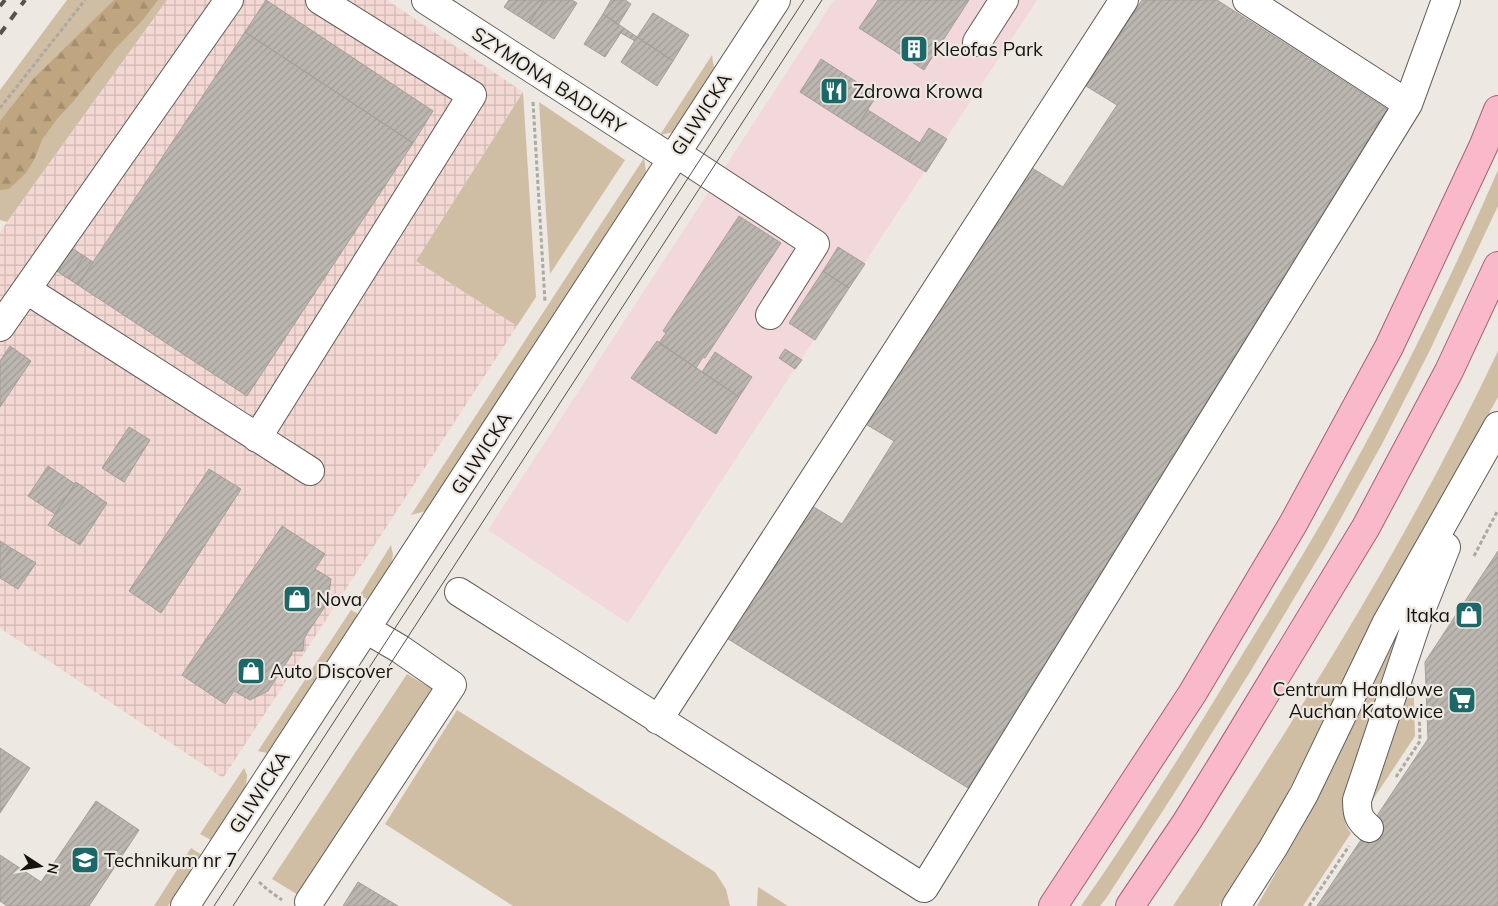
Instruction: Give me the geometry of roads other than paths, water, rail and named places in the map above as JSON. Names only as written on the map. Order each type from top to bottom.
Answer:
[{"type":"main road","points":[[1053,906],[1192,694],[1293,524],[1389,347],[1483,148],[1498,110]]},
{"type":"main road","points":[[1130,906],[1220,768],[1366,527],[1449,371],[1498,266]]},
{"type":"street","points":[[0,327],[229,0]]},
{"type":"street","points":[[257,438],[472,95],[320,0]]},
{"type":"street","name":"SZYMONA BADURY","points":[[426,0],[531,69],[815,244],[770,315]]},
{"type":"street","name":"GLIWICKA","points":[[184,906],[776,0]]},
{"type":"street","points":[[976,42],[1004,0]]},
{"type":"street","points":[[658,720],[1124,0]]},
{"type":"street","points":[[1247,0],[1408,104]]},
{"type":"street","points":[[460,592],[924,888],[1408,104],[1446,0]]},
{"type":"street","points":[[27,290],[310,471]]},
{"type":"street","points":[[1236,906],[1273,848],[1304,794],[1386,624],[1498,426]]},
{"type":"street","points":[[1369,828],[1357,813],[1357,800],[1419,615],[1444,552],[1467,481]]},
{"type":"street","points":[[296,902],[452,685],[366,629]]},
{"type":"tram line","points":[[214,906],[804,0]]},
{"type":"tram line","points":[[233,906],[822,0]]},
{"type":"railway","points":[[0,6],[5,0]]},
{"type":"railway","points":[[0,34],[25,0]]},
{"type":"place","name":"Kleofas Park","points":[[914,49]]},
{"type":"place","name":"Zdrowa Krowa","points":[[834,91]]},
{"type":"place","name":"Nova","points":[[297,599]]},
{"type":"place","name":"Itaka","points":[[1469,615]]},
{"type":"place","name":"Auto Discover","points":[[251,671]]},
{"type":"place","name":"Centrum Handlowe Auchan Katowice","points":[[1462,700]]},
{"type":"place","name":"Technikum nr 7","points":[[85,860]]}]
